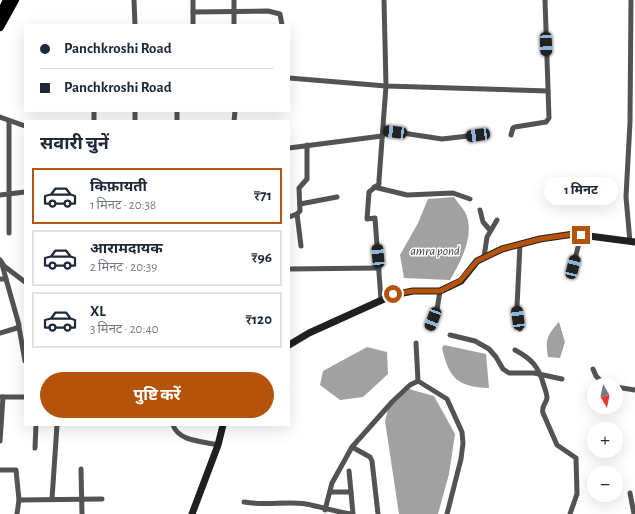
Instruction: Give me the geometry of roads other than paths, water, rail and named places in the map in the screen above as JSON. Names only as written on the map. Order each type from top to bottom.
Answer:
[{"type":"main road","points":[[0,14],[7,0]]},
{"type":"main road","points":[[0,27],[15,0]]},
{"type":"street","points":[[134,0],[135,24]]},
{"type":"street","points":[[193,0],[193,24]]},
{"type":"street","points":[[234,0],[234,24]]},
{"type":"street","points":[[381,300],[375,218],[367,219],[369,192],[379,184],[386,86],[384,0]]},
{"type":"street","points":[[511,135],[515,126],[546,122],[548,120],[545,0]]},
{"type":"street","points":[[290,344],[309,333],[393,294],[413,291],[440,291],[460,281],[477,261],[520,244],[540,239],[574,234],[633,242],[626,197],[630,122],[631,0]]},
{"type":"street","points":[[193,12],[277,12],[280,14],[282,24]]},
{"type":"street","points":[[290,78],[386,86],[548,91]]},
{"type":"street","points":[[0,117],[24,126]]},
{"type":"street","points":[[9,121],[9,233]]},
{"type":"street","points":[[290,148],[382,133],[442,139],[478,135]]},
{"type":"street","points":[[290,217],[300,211],[299,188],[307,179],[308,174],[307,145]]},
{"type":"street","points":[[374,187],[407,195],[453,193],[470,199]]},
{"type":"street","points":[[0,195],[24,192]]},
{"type":"street","points":[[300,204],[337,197]]},
{"type":"street","points":[[480,210],[483,222],[490,230]]},
{"type":"street","points":[[297,214],[301,246]]},
{"type":"street","points":[[484,257],[487,237],[497,220]]},
{"type":"street","points":[[573,267],[581,235]]},
{"type":"street","points":[[520,244],[517,307],[520,329]]},
{"type":"street","points":[[1,261],[19,327],[24,355]]},
{"type":"street","points":[[1,261],[24,281]]},
{"type":"street","points":[[290,269],[379,268]]},
{"type":"street","points":[[0,279],[6,278]]},
{"type":"street","points":[[430,328],[437,310],[440,291]]},
{"type":"street","points":[[0,332],[19,327]]},
{"type":"street","points":[[450,335],[475,341],[489,349],[503,369],[509,373],[541,374],[562,379]]},
{"type":"street","points":[[416,343],[418,381]]},
{"type":"street","points":[[515,350],[532,360],[541,374],[547,398],[542,408],[543,413],[557,445],[572,453],[577,462],[577,494],[570,514]]},
{"type":"street","points":[[593,369],[598,378]]},
{"type":"street","points":[[325,510],[332,484],[352,447],[392,402],[410,385],[418,381]]},
{"type":"street","points":[[418,381],[447,399],[462,432],[464,443],[447,514]]},
{"type":"street","points":[[623,388],[635,390]]},
{"type":"street","points":[[0,441],[2,397],[24,397]]},
{"type":"street","points":[[35,448],[36,426]]},
{"type":"street","points":[[52,499],[57,426]]},
{"type":"street","points":[[174,426],[178,434],[186,438],[218,445]]},
{"type":"street","points":[[192,514],[218,445],[223,426]]},
{"type":"street","points":[[352,447],[370,457],[372,461],[378,514]]},
{"type":"street","points":[[81,469],[82,514]]},
{"type":"street","points":[[0,470],[16,470],[19,500],[17,514]]},
{"type":"street","points":[[244,502],[306,504],[325,510],[353,514],[349,472]]},
{"type":"street","points":[[330,492],[351,492]]},
{"type":"street","points":[[630,493],[634,514]]},
{"type":"street","points":[[19,500],[102,499]]},
{"type":"water","name":"amra pond","points":[[454,197],[465,212],[469,229],[466,247],[450,280],[404,278],[400,255],[418,223],[428,199]]},
{"type":"water","points":[[559,322],[565,342],[560,358],[548,357],[547,342],[549,334]]},
{"type":"water","points":[[444,345],[486,354],[489,388],[469,386],[456,379],[448,367],[442,348]]},
{"type":"water","points":[[367,347],[387,352],[388,374],[363,397],[340,400],[320,385],[323,371]]},
{"type":"water","points":[[409,389],[434,396],[455,434],[449,474],[438,514],[399,514],[385,421],[388,409]]}]
